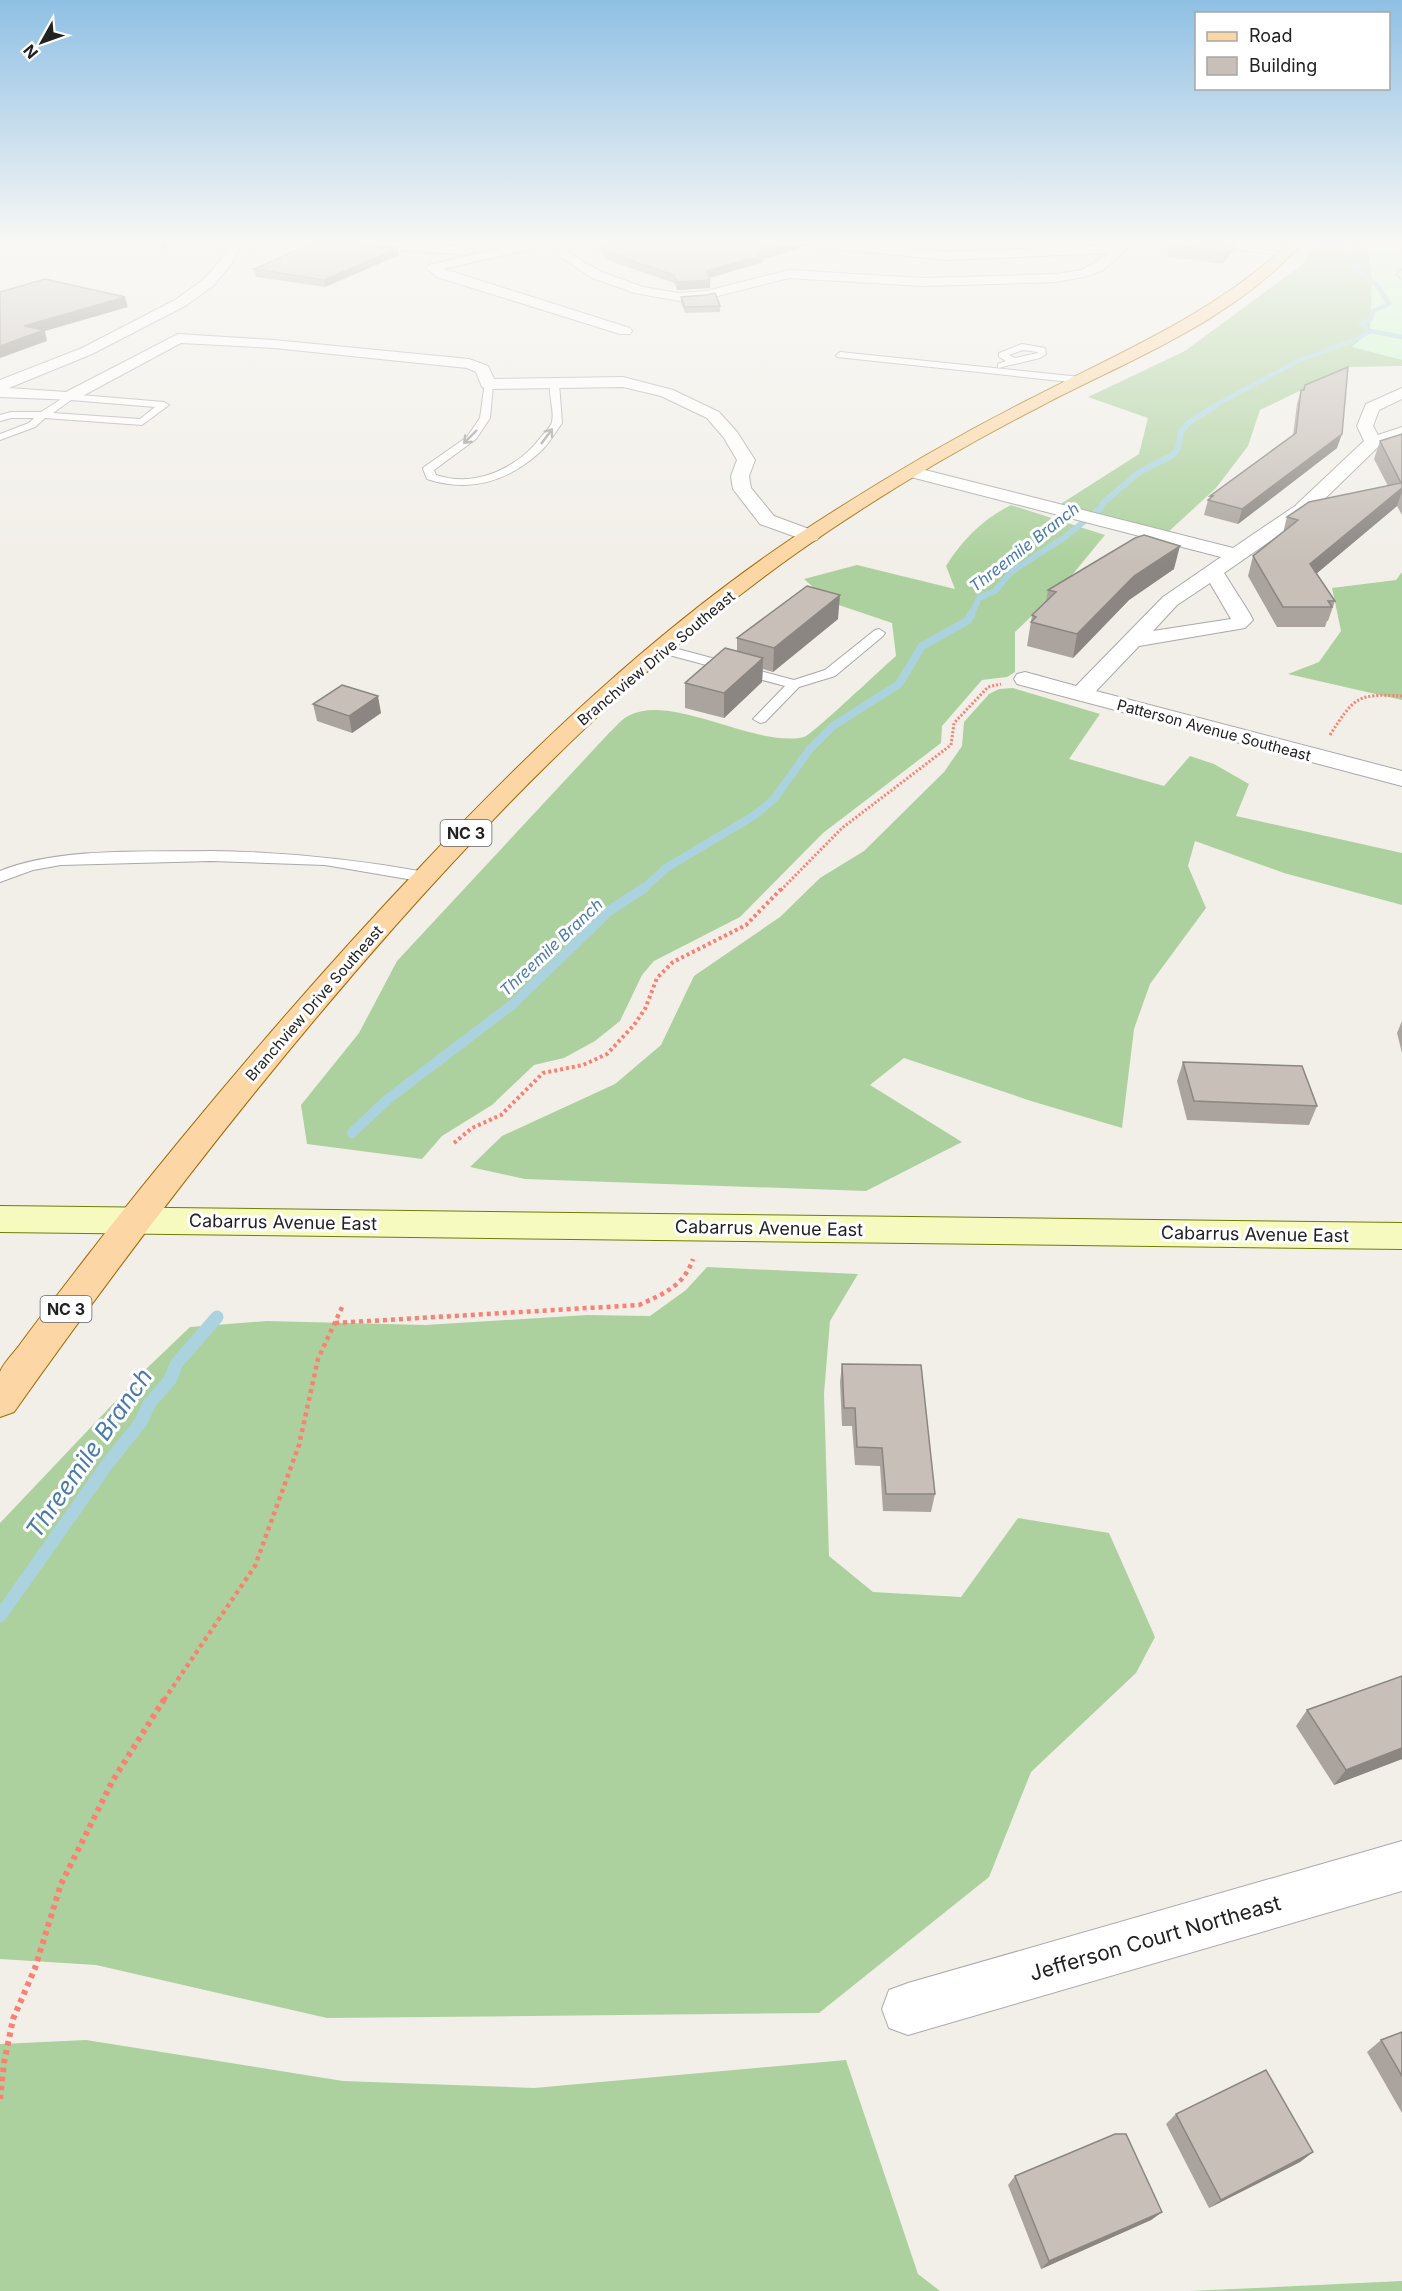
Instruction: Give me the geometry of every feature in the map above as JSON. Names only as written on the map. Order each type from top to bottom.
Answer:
[{"type":"main road","name":"Branchview Drive Southeast","points":[[136,1220],[235,1094],[361,947],[477,820],[528,770],[663,649],[701,616],[810,536],[897,479],[1137,350]]},
{"type":"main road","name":"Cabarrus Avenue East","points":[[0,1219],[1402,1236]]},
{"type":"main road","name":"NC 3","points":[[0,1401],[78,1293],[136,1220]]},
{"type":"street","points":[[0,386],[89,350]]},
{"type":"street","points":[[0,392],[69,397],[156,350]]},
{"type":"street","points":[[332,350],[469,364],[483,369],[488,384],[623,382],[667,393],[713,415],[731,436],[746,460],[740,476],[742,489],[767,520],[810,536]]},
{"type":"street","points":[[1373,442],[1365,426],[1372,407],[1402,393]]},
{"type":"street","points":[[1081,694],[1170,601],[1302,510],[1373,442],[1402,432]]},
{"type":"street","points":[[913,472],[1236,555]]},
{"type":"street","points":[[1130,641],[1238,624],[1242,620],[1240,614],[1213,571]]},
{"type":"street","name":"Patterson Avenue Southeast","points":[[1014,682],[1081,694],[1402,779]]},
{"type":"street","name":"Jefferson Court Northeast","points":[[908,2009],[1402,1866]]},
{"type":"lane","points":[[990,358],[1013,350]]},
{"type":"lane","points":[[1002,355],[1012,360],[1027,360],[1042,354],[1042,350]]},
{"type":"lane","points":[[840,355],[977,367],[1080,380]]},
{"type":"lane","points":[[994,370],[1012,360]]},
{"type":"lane","points":[[488,384],[485,418],[471,439],[428,469],[431,477],[448,483],[470,483],[499,476],[537,450],[557,423],[554,383]]},
{"type":"lane","points":[[0,418],[11,415],[43,415],[142,423],[164,405],[69,397],[43,415],[32,425],[0,436]]},
{"type":"lane","points":[[760,720],[794,684],[830,673],[879,633]]},
{"type":"lane","points":[[663,649],[794,684]]},
{"type":"lane","points":[[0,877],[55,861],[183,855],[257,856],[353,864],[425,877]]},
{"type":"path","points":[[454,1143],[472,1128],[501,1115],[543,1073],[583,1065],[607,1054],[634,1025],[645,1009],[657,978],[673,962],[746,925],[783,890],[826,842],[908,776],[951,745],[954,723],[988,687],[1014,682]]},
{"type":"path","points":[[1316,757],[1353,700],[1364,695],[1402,696]]},
{"type":"path","points":[[334,1323],[639,1305],[674,1289],[689,1273],[694,1254]]},
{"type":"path","points":[[0,2100],[4,2063],[13,2019],[36,1968],[61,1884],[113,1780],[166,1695],[255,1566],[299,1445],[318,1359],[343,1305]]},
{"type":"green space","points":[[1363,350],[1402,350],[1402,360]]},
{"type":"green space","points":[[1402,350],[1402,366],[1349,367],[1260,410],[1248,446],[1216,488],[1166,534],[1059,505],[1139,454],[1148,418],[1088,397],[1185,351]]},
{"type":"green space","points":[[1011,505],[1105,535],[1063,586],[1015,632],[1015,672],[1007,677],[982,680],[942,726],[941,743],[823,833],[740,917],[654,961],[642,975],[620,1021],[595,1041],[564,1058],[534,1065],[492,1105],[442,1136],[422,1159],[307,1144],[301,1105],[359,1033],[397,961],[622,720],[648,710],[669,711],[762,735],[784,738],[804,737],[896,656],[892,623],[830,602],[804,579],[857,565],[955,589],[946,566],[983,523]]},
{"type":"green space","points":[[1402,572],[1402,700],[1288,674],[1319,662],[1341,631],[1332,588],[1396,580]]},
{"type":"green space","points":[[1013,688],[1100,714],[1069,759],[1164,786],[1190,756],[1214,764],[1249,784],[1236,816],[1402,853],[1402,905],[1284,873],[1195,841],[1188,866],[1206,908],[1150,984],[1134,1029],[1122,1128],[1031,1101],[904,1058],[870,1085],[962,1142],[866,1191],[525,1179],[470,1167],[502,1136],[615,1084],[661,1045],[694,976],[780,917],[820,878],[864,851],[944,772],[962,746],[964,722],[989,694],[999,689]]},
{"type":"green space","points":[[707,1267],[858,1274],[830,1321],[824,1394],[829,1556],[873,1592],[961,1597],[1018,1518],[1109,1533],[1155,1637],[1136,1673],[1031,1772],[989,1877],[819,2013],[327,2018],[96,1965],[0,1959],[0,1523],[146,1369],[190,1327],[267,1321],[425,1325],[587,1315],[650,1316],[686,1290]]},
{"type":"green space","points":[[86,2040],[343,2081],[534,2088],[846,2060],[918,2274],[940,2291],[0,2291],[0,2044]]},
{"type":"green space","points":[[1402,2281],[1402,2291],[1190,2291]]},
{"type":"building","points":[[1348,367],[1342,434],[1242,509],[1208,500],[1213,496],[1210,496],[1296,433],[1301,390],[1304,390],[1305,385]]},
{"type":"building","points":[[1402,434],[1402,488],[1310,564],[1335,601],[1328,601],[1332,607],[1283,607],[1253,556],[1298,520],[1287,517],[1309,502],[1401,483],[1380,441]]},
{"type":"building","points":[[1144,535],[1180,546],[1134,576],[1077,634],[1031,622],[1036,617],[1032,615],[1056,592],[1048,590],[1135,538]]},
{"type":"building","points":[[807,586],[840,595],[774,648],[737,638]]},
{"type":"building","points":[[725,648],[763,658],[724,693],[685,683]]},
{"type":"building","points":[[342,685],[378,696],[349,716],[313,704]]},
{"type":"building","points":[[1183,1062],[1302,1066],[1317,1106],[1194,1101]]},
{"type":"building","points":[[842,1364],[921,1365],[935,1494],[886,1494],[882,1448],[857,1447],[855,1408],[844,1408]]},
{"type":"building","points":[[1402,1676],[1402,1748],[1346,1770],[1307,1710]]},
{"type":"building","points":[[1402,2032],[1402,2076],[1381,2040]]},
{"type":"building","points":[[1266,2070],[1313,2152],[1221,2200],[1176,2114]]},
{"type":"building","points":[[1115,2134],[1126,2134],[1162,2212],[1049,2261],[1015,2176]]},
{"type":"waterway","name":"Threemile Branch","points":[[1214,406],[1298,361],[1328,350]]},
{"type":"waterway","name":"Threemile Branch","points":[[971,615],[979,598],[995,591],[1011,572],[1062,539],[1100,509],[1103,503],[1138,473],[1173,455],[1178,448],[1181,432],[1188,423],[1217,405]]},
{"type":"waterway","name":"Threemile Branch","points":[[642,890],[666,868],[755,815],[774,799],[810,749],[833,726],[899,684],[922,646],[967,621],[971,615]]},
{"type":"waterway","name":"Threemile Branch","points":[[352,1133],[388,1099],[513,1004],[609,911],[644,888]]},
{"type":"waterway","name":"Threemile Branch","points":[[0,1616],[108,1463],[141,1422],[149,1404],[170,1380],[177,1363],[217,1317]]}]
